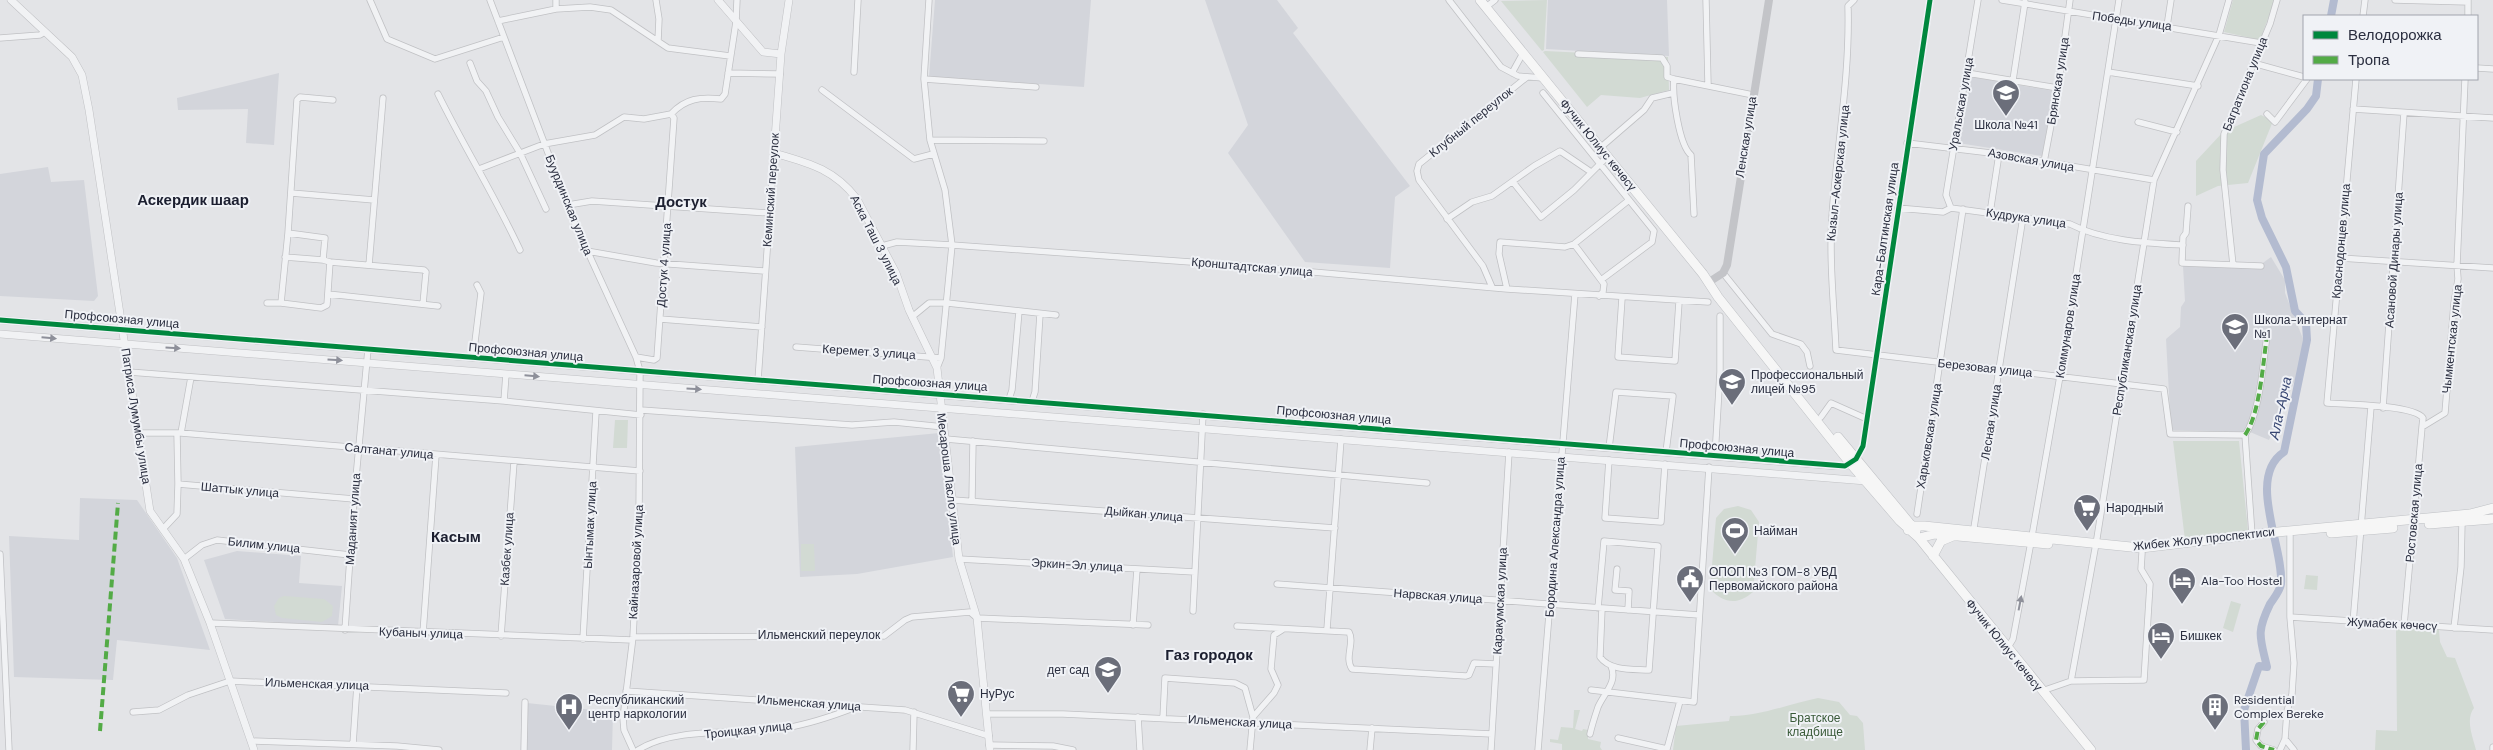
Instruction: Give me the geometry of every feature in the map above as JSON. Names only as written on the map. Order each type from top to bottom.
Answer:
[{"type":"main road","name":"Ленская улица","points":[[1723,273],[1727,265],[1769,0]]},
{"type":"main road","name":"Фучик Юлиус көчөсү","points":[[1483,3],[1709,282],[1718,297],[1853,461],[1911,528],[2007,649],[2091,750]]},
{"type":"main road","points":[[1709,282],[1723,273]]},
{"type":"main road","name":"Фучик Юлиус көчөсү","points":[[1715,290],[1722,294],[1821,417],[1866,481],[1911,528]]},
{"type":"main road","name":"Жибек Жолу проспектиси","points":[[1911,528],[2032,539],[2142,553],[2267,536],[2412,523],[2462,522],[2482,515],[2493,508]]},
{"type":"main road","name":"Жибек Жолу проспектиси","points":[[2412,523],[2470,514],[2482,515],[2493,519]]},
{"type":"main road","name":"Жибек Жолу проспектиси","points":[[1919,538],[1929,534],[1955,536],[1973,533]]},
{"type":"main road","name":"Жибек Жолу проспектиси","points":[[2096,546],[2141,548],[2252,535],[2267,536]]},
{"type":"main road","points":[[1933,556],[1941,541],[1955,536]]},
{"type":"street","name":"Патриса Лумумбы улица","points":[[11,0],[72,57],[82,75],[89,110],[150,511],[184,559],[210,623],[254,750]]},
{"type":"street","points":[[370,0],[387,39],[435,59],[504,37]]},
{"type":"street","name":"Буурдинская улица","points":[[490,0],[568,205],[636,357],[640,371]]},
{"type":"street","points":[[556,0],[556,9]]},
{"type":"street","points":[[656,0],[658,41]]},
{"type":"street","points":[[718,0],[763,52],[781,54]]},
{"type":"street","points":[[479,169],[544,144],[595,135],[624,117],[644,119],[671,114],[684,102],[698,97],[724,97],[736,22],[736,0]]},
{"type":"street","name":"Кеминский переулок","points":[[758,380],[781,54],[788,0]]},
{"type":"street","points":[[854,72],[858,0]]},
{"type":"street","name":"Месароша Ласло улица","points":[[928,0],[924,79],[930,140],[945,190],[952,245],[941,358],[937,368],[940,408],[946,438],[959,559],[977,618],[990,747]]},
{"type":"street","points":[[1449,0],[1501,67],[1512,74],[1543,78]]},
{"type":"street","points":[[1483,3],[1495,0]]},
{"type":"street","points":[[1706,0],[1708,84]]},
{"type":"street","name":"Кызыл-Аскерская улица","points":[[1836,350],[1831,234],[1846,90],[1848,6],[1854,0]]},
{"type":"street","name":"Кара-Балтинская улица","points":[[1853,461],[1863,446],[1930,0]]},
{"type":"street","name":"Уральская улица","points":[[1951,208],[1946,195],[1978,0]]},
{"type":"street","name":"Победы улица","points":[[2002,0],[2025,2],[2116,20],[2167,26],[2261,43]]},
{"type":"street","name":"Брянская улица","points":[[2044,162],[2058,88],[2070,0]]},
{"type":"street","name":"Коммунаров улица","points":[[2007,649],[2013,639],[2032,539],[2060,376],[2119,0]]},
{"type":"street","points":[[2167,26],[2171,0]]},
{"type":"street","name":"Республиканская улица","points":[[2071,681],[2096,546],[2154,180],[2198,86],[2219,35],[2228,0]]},
{"type":"street","name":"Багратиона улица","points":[[2233,265],[2223,170],[2224,134],[2277,0]]},
{"type":"street","points":[[2363,15],[2365,0]]},
{"type":"street","points":[[2395,0],[2468,1],[2468,15]]},
{"type":"street","points":[[2013,80],[2025,2]]},
{"type":"street","points":[[498,21],[590,3],[611,10],[668,48],[730,56]]},
{"type":"street","points":[[0,38],[45,32]]},
{"type":"street","points":[[1512,74],[1523,53]]},
{"type":"street","points":[[1578,54],[1662,58],[1667,66],[1668,77],[1753,95]]},
{"type":"street","points":[[470,63],[477,81],[486,91],[498,117],[520,153],[546,209]]},
{"type":"street","points":[[2253,63],[2303,77]]},
{"type":"street","points":[[2478,68],[2493,69]]},
{"type":"street","points":[[2108,72],[2198,86]]},
{"type":"street","points":[[728,73],[780,74]]},
{"type":"street","points":[[1967,73],[2058,88]]},
{"type":"street","name":"Клубный переулок","points":[[1492,287],[1483,266],[1419,180],[1419,164],[1527,77]]},
{"type":"street","points":[[924,79],[1036,87]]},
{"type":"street","points":[[1674,79],[1673,93],[1681,137],[1687,152],[1691,155],[1694,214]]},
{"type":"street","points":[[2267,114],[2275,122],[2305,80]]},
{"type":"street","name":"Краснодонцев улица","points":[[2356,80],[2327,403],[2371,406]]},
{"type":"street","points":[[2457,265],[2465,80]]},
{"type":"street","points":[[822,90],[914,159],[933,154]]},
{"type":"street","points":[[1600,148],[1644,110],[1652,98],[1673,93]]},
{"type":"street","points":[[438,94],[520,250]]},
{"type":"street","points":[[1543,94],[1654,231],[1652,242],[1601,280]]},
{"type":"street","points":[[281,303],[297,100],[300,97],[333,100]]},
{"type":"street","points":[[369,265],[383,98]]},
{"type":"street","points":[[2353,110],[2493,118]]},
{"type":"street","name":"Асановой Динары улица","points":[[2383,408],[2395,261],[2404,113]]},
{"type":"street","name":"Достук 4 улица","points":[[636,357],[654,360],[657,358],[674,118],[671,114]]},
{"type":"street","points":[[2138,122],[2177,132]]},
{"type":"street","points":[[930,140],[1044,141]]},
{"type":"street","name":"Азовская улица","points":[[1908,143],[1999,154],[2091,171],[2154,180]]},
{"type":"street","points":[[1447,219],[1472,202],[1492,196],[1534,166],[1560,151],[1591,172]]},
{"type":"street","name":"Аска Таш 3 улица","points":[[774,152],[818,166],[849,188],[896,273],[912,317],[937,368]]},
{"type":"street","points":[[1990,213],[1999,154]]},
{"type":"street","points":[[1513,182],[1541,217],[1607,157]]},
{"type":"street","points":[[291,193],[374,200]]},
{"type":"street","points":[[1507,289],[1499,254],[1500,242],[1565,247],[1574,244],[1629,200]]},
{"type":"street","points":[[568,205],[592,201],[769,213]]},
{"type":"street","points":[[2188,206],[2186,233],[2183,237],[2182,263],[2261,266]]},
{"type":"street","name":"Кудрука улица","points":[[1898,208],[1943,212],[1951,208],[1963,209],[2070,224],[2083,231],[2145,243],[2183,245]]},
{"type":"street","name":"Харьковская улица","points":[[1918,514],[1963,209]]},
{"type":"street","name":"Лесная улица","points":[[1973,533],[2023,217]]},
{"type":"street","points":[[288,233],[325,238],[323,260]]},
{"type":"street","name":"Кронштадтская улица","points":[[882,246],[897,242],[952,245],[1233,265],[1622,298],[1708,302]]},
{"type":"street","points":[[1574,244],[1601,280],[1604,288],[1599,296]]},
{"type":"street","points":[[587,251],[664,263],[765,271]]},
{"type":"street","points":[[286,257],[424,270],[426,272],[423,304]]},
{"type":"street","points":[[2340,258],[2493,268]]},
{"type":"street","points":[[267,303],[325,308],[327,305],[330,262]]},
{"type":"street","name":"Чымкентская улица","points":[[2422,427],[2445,413],[2454,303],[2458,279],[2457,265]]},
{"type":"street","points":[[1723,273],[1772,334],[1801,344],[1807,352],[1810,366]]},
{"type":"street","points":[[473,358],[481,293],[477,285]]},
{"type":"street","points":[[328,294],[438,306]]},
{"type":"street","name":"Бородина Александра улица","points":[[1538,750],[1575,294]]},
{"type":"street","points":[[1622,298],[1618,357],[1675,361],[1679,302]]},
{"type":"street","points":[[912,317],[929,304],[947,303],[1056,315]]},
{"type":"street","points":[[1009,399],[1012,390],[1019,311]]},
{"type":"street","points":[[1032,401],[1035,392],[1040,314]]},
{"type":"street","points":[[1715,456],[1720,372],[1720,316]]},
{"type":"street","points":[[660,319],[762,327]]},
{"type":"street","name":"Профсоюзная улица","points":[[0,320],[1203,414],[1837,466],[1853,461]]},
{"type":"street","name":"Профсоюзная улица","points":[[0,334],[1709,467],[1866,481]]},
{"type":"street","points":[[2252,535],[2245,435],[2250,427],[2261,378],[2267,336]]},
{"type":"street","name":"Керемет 3 улица","points":[[796,348],[941,358]]},
{"type":"street","name":"Маданият улица","points":[[345,630],[358,449],[368,349]]},
{"type":"street","name":"Березовая улица","points":[[1836,350],[2164,389],[2170,434],[2245,435]]},
{"type":"street","name":"Кайназаровой улица","points":[[633,750],[624,730],[623,718],[632,638],[640,471],[640,371]]},
{"type":"street","points":[[129,372],[364,392],[504,401],[596,412],[852,425],[894,422],[944,427]]},
{"type":"street","points":[[504,401],[506,374]]},
{"type":"street","points":[[163,529],[177,514],[179,433],[191,377]]},
{"type":"street","name":"Профсоюзная улица","points":[[1609,448],[1616,392],[1673,396],[1666,452]]},
{"type":"street","points":[[1821,417],[1831,404],[1867,419]]},
{"type":"street","points":[[2353,623],[2371,406],[2420,414],[2423,418],[2422,427]]},
{"type":"street","name":"Ынтымак улица","points":[[583,639],[596,412]]},
{"type":"street","points":[[1193,611],[1203,414]]},
{"type":"street","name":"Ростовская улица","points":[[2404,625],[2422,427]]},
{"type":"street","name":"Салтанат улица","points":[[138,433],[179,433],[640,471]]},
{"type":"street","points":[[946,438],[1201,463],[1426,482]]},
{"type":"street","points":[[1327,629],[1341,439]]},
{"type":"street","points":[[972,500],[973,441]]},
{"type":"street","name":"Каракумская улица","points":[[1491,750],[1509,452]]},
{"type":"street","points":[[423,633],[436,455]]},
{"type":"street","points":[[1608,460],[1605,518],[1661,522],[1665,464]]},
{"type":"street","name":"Казбек улица","points":[[501,636],[514,462]]},
{"type":"street","points":[[1591,690],[1680,702],[1694,702],[1709,467]]},
{"type":"street","name":"Шаттык улица","points":[[178,484],[354,500]]},
{"type":"street","name":"Дыйкан улица","points":[[953,500],[1334,528]]},
{"type":"street","points":[[2454,628],[2461,567],[2462,522]]},
{"type":"street","points":[[2280,750],[2285,739],[2294,663],[2285,535]]},
{"type":"street","name":"Билим улица","points":[[184,559],[202,545],[217,540],[350,555]]},
{"type":"street","points":[[1604,541],[1658,546],[1653,612],[1649,670],[1611,666],[1600,657],[1600,608],[1604,541]]},
{"type":"street","points":[[2042,690],[2071,681],[2144,680],[2150,584],[2141,569],[2142,553]]},
{"type":"street","points":[[0,554],[3,667],[9,750]]},
{"type":"street","name":"Эркин-Эл улица","points":[[959,559],[1195,572]]},
{"type":"street","points":[[1133,625],[1137,569]]},
{"type":"street","points":[[1616,569],[1615,590],[1630,591],[1628,610]]},
{"type":"street","name":"Нарвская улица","points":[[1277,584],[1699,616]]},
{"type":"street","name":"Ильменский переулок","points":[[632,638],[884,636],[912,617],[970,612],[977,618],[1148,625]]},
{"type":"street","name":"Жумабек көчөсү","points":[[2290,617],[2353,623],[2493,630]]},
{"type":"street","name":"Кубаныч улица","points":[[210,623],[583,639],[632,638]]},
{"type":"street","points":[[1236,626],[1327,629],[1351,633],[1348,663],[1352,669],[1466,676],[1469,675],[1474,663],[1496,664]]},
{"type":"street","points":[[1253,720],[1277,689],[1278,682],[1271,669],[1272,642],[1274,635],[1283,629]]},
{"type":"street","points":[[1590,734],[1597,709],[1613,676],[1611,666]]},
{"type":"street","points":[[1163,718],[1165,678],[1235,682],[1245,688],[1253,720],[1250,750]]},
{"type":"street","name":"Ильменская улица","points":[[134,712],[159,710],[188,695],[230,682],[358,685],[506,693]]},
{"type":"street","points":[[353,744],[358,685]]},
{"type":"street","name":"Ильменская улица","points":[[626,691],[858,706],[914,712],[989,736]]},
{"type":"street","points":[[524,750],[525,702]]},
{"type":"street","points":[[1618,738],[1667,749],[1680,702]]},
{"type":"street","name":"Троицкая улица","points":[[638,750],[661,738],[784,728],[815,721],[858,706]]},
{"type":"street","points":[[913,750],[914,712]]},
{"type":"street","name":"Ильменская улица","points":[[987,714],[1063,714],[1253,720],[1492,734]]},
{"type":"street","points":[[1138,717],[1140,750]]},
{"type":"street","points":[[2264,722],[2258,729],[2256,740],[2261,746],[2274,750]]},
{"type":"street","points":[[1370,750],[1372,728]]},
{"type":"street","points":[[0,738],[8,739]]},
{"type":"street","points":[[2285,739],[2294,750]]},
{"type":"street","points":[[251,741],[353,744],[439,750]]},
{"type":"street","points":[[990,747],[1053,746],[1073,750]]},
{"type":"shaded area","points":[[935,0],[1091,0],[1084,87],[929,77]]},
{"type":"shaded area","points":[[1205,0],[1277,0],[1298,28],[1293,33],[1410,186],[1395,197],[1390,268],[1305,262],[1228,153],[1248,125]]},
{"type":"shaded area","points":[[1548,0],[1667,0],[1669,56],[1546,49]]},
{"type":"shaded area","points":[[279,73],[274,145],[246,143],[248,109],[178,110],[177,98]]},
{"type":"shaded area","name":"Школа №41","points":[[1971,77],[2054,91],[2042,156],[1958,143]]},
{"type":"shaded area","points":[[48,167],[51,182],[84,180],[98,296],[94,301],[0,296],[0,174]]},
{"type":"shaded area","name":"Школа-интернат №1","points":[[2271,257],[2285,280],[2285,293],[2303,339],[2302,364],[2269,440],[2250,432],[2171,430],[2166,339],[2180,327],[2181,307],[2185,301],[2183,266],[2256,268]]},
{"type":"shaded area","points":[[939,433],[953,557],[857,574],[800,577],[795,447]]},
{"type":"shaded area","points":[[80,498],[137,500],[177,558],[210,650],[117,640],[113,680],[14,677],[9,536],[79,540]]},
{"type":"shaded area","points":[[237,551],[301,556],[299,583],[342,586],[338,626],[225,619],[204,560]]},
{"type":"shaded area","name":"Республиканский центр наркологии","points":[[527,703],[613,712],[612,750],[525,750]]},
{"type":"green space","points":[[1547,0],[1544,50],[1542,51],[1501,1]]},
{"type":"green space","points":[[2233,0],[2275,0],[2260,40],[2224,32]]},
{"type":"green space","points":[[1543,52],[1668,57],[1669,90],[1640,98],[1601,95],[1587,107]]},
{"type":"green space","points":[[2261,115],[2273,121],[2248,183],[2218,186],[2196,196],[2196,161],[2223,132]]},
{"type":"green space","points":[[615,420],[628,420],[627,448],[613,448]]},
{"type":"green space","points":[[2173,441],[2239,441],[2248,531],[2185,540]]},
{"type":"green space","name":"Найман","points":[[1738,506],[1751,510],[1759,522],[1753,592],[1742,599],[1731,601],[1721,598],[1710,589],[1716,518],[1724,509]]},
{"type":"green space","points":[[801,544],[814,544],[815,571],[801,571]]},
{"type":"green space","points":[[2306,575],[2318,576],[2317,590],[2304,589]]},
{"type":"green space","points":[[284,596],[324,599],[333,606],[332,616],[322,622],[282,618],[276,615],[274,606],[279,598]]},
{"type":"green space","points":[[2231,601],[2241,604],[2233,632],[2223,628]]},
{"type":"green space","points":[[2396,628],[2439,630],[2440,642],[2447,657],[2455,658],[2474,708],[2471,712],[2470,723],[2476,750],[2375,750],[2376,730],[2397,731]]},
{"type":"green space","name":"Братское кладбище","points":[[1818,698],[1839,702],[1850,715],[1857,716],[1863,723],[1865,750],[1673,750],[1676,726],[1729,721],[1730,716],[1762,712]]},
{"type":"green space","points":[[1574,710],[1580,710],[1575,729],[1588,730],[1588,739],[1601,742],[1600,747],[1602,750],[1562,750],[1562,744],[1550,742],[1550,739],[1558,740],[1561,727],[1573,728]]},
{"type":"waterway","name":"Ала-Арча","points":[[2331,15],[2334,0]]},
{"type":"waterway","name":"Ала-Арча","points":[[2246,750],[2244,710],[2259,666],[2267,667],[2261,642],[2261,629],[2270,604],[2281,584],[2277,551],[2269,514],[2268,478],[2273,463],[2284,452],[2307,340],[2306,323],[2295,311],[2286,267],[2262,218],[2257,200],[2264,154],[2307,109],[2316,96],[2318,80]]},
{"type":"marked path","points":[[2245,435],[2250,426],[2257,401],[2267,336]]},
{"type":"marked path","points":[[100,731],[118,503]]},
{"type":"marked path","points":[[2264,722],[2258,729],[2256,740],[2261,746],[2274,750]]},
{"type":"cycle path","points":[[0,320],[1845,466],[1856,459],[1863,446],[1930,0]]},
{"type":"place","name":"Школа №41","points":[[2006,117]]},
{"type":"place","name":"Школа-интернат №1","points":[[2235,351]]},
{"type":"place","name":"Профессиональный лицей №95","points":[[1732,406]]},
{"type":"place","name":"Народный","points":[[2087,532]]},
{"type":"place","name":"Найман","points":[[1735,555]]},
{"type":"place","name":"ОПОП №3 ГОМ-8 УВД Первомайского района","points":[[1690,603]]},
{"type":"place","name":"Ala-Too Hostel","points":[[2182,605]]},
{"type":"place","name":"Бишкек","points":[[2161,660]]},
{"type":"place","name":"дет сад","points":[[1108,694]]},
{"type":"place","name":"НуРус","points":[[961,718]]},
{"type":"place","name":"Республиканский центр наркологии","points":[[569,731]]},
{"type":"place","name":"Residential Complex Bereke","points":[[2215,731]]},
{"type":"district","name":"Аскердик шаар","points":[[193,200]]},
{"type":"district","name":"Достук","points":[[681,202]]},
{"type":"district","name":"Касым","points":[[456,537]]},
{"type":"district","name":"Газ городок","points":[[1209,655]]}]
